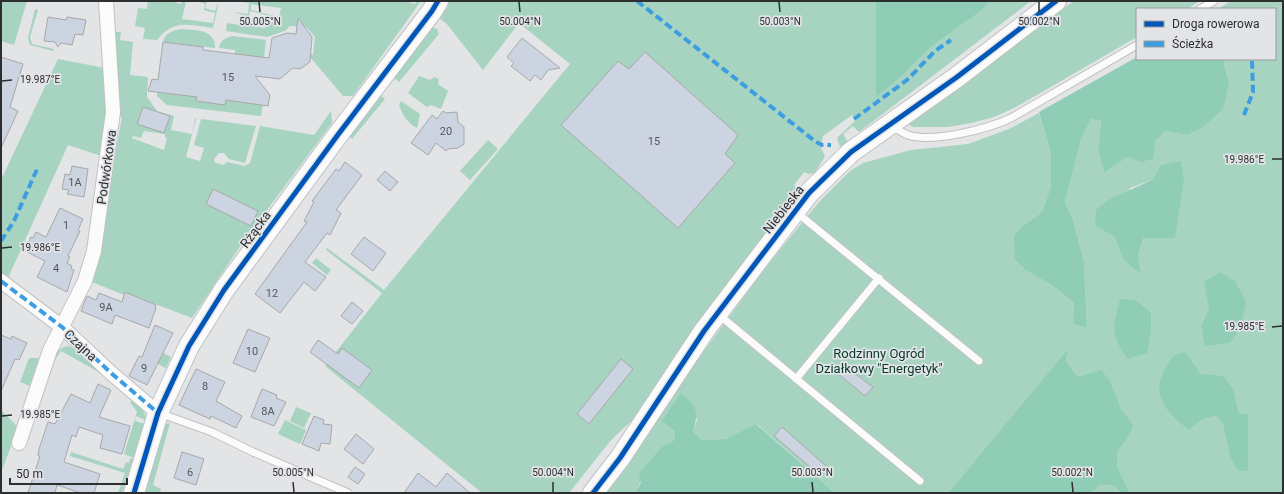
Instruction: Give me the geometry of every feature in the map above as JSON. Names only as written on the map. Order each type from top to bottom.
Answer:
[{"type":"street","name":"Podwórkowa","points":[[19,443],[50,350],[85,280],[94,251],[112,124],[106,1]]},
{"type":"street","name":"Rżącka","points":[[134,493],[158,413],[189,346],[224,290],[438,1]]},
{"type":"street","name":"Niebieska","points":[[593,493],[620,458],[717,314],[809,193],[840,161],[957,77],[1056,1]]},
{"type":"street","name":"Czajna","points":[[1,281],[62,327],[158,413]]},
{"type":"lane","points":[[1202,8],[1214,1]]},
{"type":"lane","points":[[890,125],[909,135],[919,137],[973,132],[994,126],[1012,118],[1136,46]]},
{"type":"lane","points":[[795,211],[979,361]]},
{"type":"lane","points":[[796,378],[879,278]]},
{"type":"lane","points":[[717,314],[727,320],[920,481]]},
{"type":"lane","points":[[158,413],[212,432],[253,452],[348,493]]},
{"type":"green space","points":[[1,1],[27,1],[14,45],[1,41]]},
{"type":"green space","points":[[148,1],[170,1],[181,4],[182,1],[186,1],[182,19],[213,23],[215,13],[204,10],[205,4],[196,1],[207,1],[205,8],[215,11],[219,1],[213,28],[189,25],[176,26],[163,33],[157,40],[143,39],[145,28],[135,26],[138,8],[147,9]]},
{"type":"green space","points":[[236,1],[405,1],[415,4],[417,1],[421,1],[353,96],[343,96],[310,57],[311,54],[313,55],[315,37],[306,27],[290,26],[285,31],[267,37],[226,31],[227,23],[246,26],[247,16],[233,12],[248,14],[249,3]],"holes":[[[251,4],[281,8],[279,17],[251,10]],[[250,11],[278,18],[264,28],[248,25]]]},
{"type":"green space","points":[[445,1],[876,1],[876,96],[902,76],[931,47],[981,11],[990,1],[1031,1],[859,132],[853,126],[843,134],[848,142],[840,147],[837,138],[855,121],[852,115],[823,136],[821,148],[825,156],[815,173],[809,174],[804,172],[794,185],[799,191],[681,346],[642,411],[611,440],[569,493],[482,493],[325,366],[382,293],[326,250],[327,248],[384,290],[570,64],[519,23],[483,70],[446,23],[439,18]]},
{"type":"green space","points":[[876,1],[990,1],[981,11],[931,47],[902,76],[876,97]]},
{"type":"green space","points":[[1074,1],[1200,1],[1189,8],[1136,8],[1136,38],[1016,107],[994,117],[948,127],[913,127],[908,124],[912,118]]},
{"type":"green space","name":"Rodzinny Ogród Działkowy \"Energetyk\"","points":[[1231,1],[1283,1],[1283,493],[1130,493],[1117,466],[1117,452],[1125,442],[1134,426],[1121,408],[1110,381],[1078,377],[1066,361],[1069,349],[948,493],[835,493],[757,424],[726,439],[702,440],[693,431],[698,418],[675,431],[674,440],[663,446],[634,493],[604,493],[675,390],[766,267],[819,202],[850,171],[863,163],[911,150],[968,144],[1009,129],[1039,113],[1051,154],[1051,186],[1042,212],[1023,226],[1027,271],[1053,286],[1074,303],[1073,324],[1087,328],[1084,262],[1073,219],[1065,202],[1081,140],[1091,119],[1101,121],[1098,151],[1104,173],[1128,157],[1140,162],[1155,141],[1166,131],[1187,135],[1229,82],[1224,64],[1226,60],[1276,60],[1276,8],[1220,8]],"holes":[[[1161,165],[1138,255],[1139,272],[1124,261],[1114,236],[1130,188],[1152,180]],[[1209,309],[1204,346],[1201,325]],[[1186,352],[1201,374],[1234,390],[1239,414],[1230,456],[1223,425],[1216,416],[1202,419]]]},
{"type":"green space","points":[[35,9],[38,10],[30,37],[32,44],[54,49],[53,51],[30,45],[28,38]]},
{"type":"green space","points":[[431,27],[437,29],[439,34],[399,82],[392,76]]},
{"type":"green space","points":[[181,29],[198,30],[208,34],[212,37],[215,48],[163,42],[165,36],[169,33]]},
{"type":"green space","points":[[115,32],[121,32],[120,40],[133,42],[130,75],[148,77],[147,97],[157,111],[174,116],[171,130],[192,134],[195,118],[196,119],[186,157],[200,161],[204,148],[194,145],[201,119],[256,126],[245,163],[229,159],[224,153],[219,153],[214,159],[215,163],[224,165],[227,162],[245,166],[250,163],[260,126],[314,135],[331,111],[332,123],[241,245],[192,318],[126,293],[124,295],[92,282],[122,117],[119,116]],"holes":[[[144,131],[165,134],[165,138],[167,138],[164,150],[132,138],[133,136],[141,138]]]},
{"type":"green space","points":[[233,36],[266,40],[264,58],[235,54],[235,50],[219,48],[222,41]]},
{"type":"green space","points":[[1136,58],[1136,60],[1226,60],[1224,64],[1229,82],[1223,109],[1203,127],[1187,135],[1166,131],[1155,141],[1153,159],[1140,162],[1128,157],[1104,173],[1098,151],[1101,121],[1091,119],[1081,140],[1065,202],[1073,219],[1084,262],[1087,328],[1073,324],[1074,303],[1053,286],[1027,271],[1015,259],[1014,236],[1023,226],[1042,212],[1051,186],[1051,154],[1039,112]]},
{"type":"green space","points":[[58,59],[105,68],[108,110],[104,157],[68,145],[8,278],[1,272],[1,180]]},
{"type":"green space","points":[[419,76],[430,80],[434,77],[439,79],[438,84],[448,91],[441,109],[431,105],[427,107],[408,93]]},
{"type":"green space","points":[[158,79],[197,97],[196,101],[225,105],[226,100],[263,105],[261,116],[167,105],[157,96]]},
{"type":"green space","points":[[379,94],[385,99],[352,139],[349,136]]},
{"type":"green space","points":[[401,101],[420,114],[417,128],[408,121],[404,115],[399,105]]},
{"type":"green space","points":[[488,140],[498,149],[470,180],[460,171]]},
{"type":"green space","points":[[1181,161],[1184,180],[1175,238],[1143,238],[1138,255],[1140,273],[1124,261],[1114,236],[1095,226],[1096,210],[1108,200],[1152,180],[1161,165]]},
{"type":"green space","points":[[316,258],[331,270],[327,275],[312,263]]},
{"type":"green space","points":[[1220,272],[1235,281],[1246,302],[1241,327],[1230,343],[1204,346],[1201,325],[1209,309],[1204,282]]},
{"type":"green space","points":[[1120,299],[1136,300],[1151,313],[1151,332],[1147,353],[1128,359],[1118,343],[1114,330]]},
{"type":"green space","points":[[147,345],[171,357],[166,368],[142,356]]},
{"type":"green space","points":[[69,346],[102,374],[61,351],[51,366],[59,350]]},
{"type":"green space","points":[[1069,348],[1066,361],[1078,377],[1101,370],[1110,381],[1121,408],[1134,426],[1125,442],[1117,452],[1117,466],[1130,493],[1121,493],[1114,486],[1101,485],[1090,493],[948,493]]},
{"type":"green space","points":[[1186,352],[1201,374],[1223,376],[1234,390],[1239,414],[1248,414],[1248,471],[1238,471],[1230,456],[1223,425],[1216,416],[1202,419],[1189,430],[1165,407],[1160,392],[1162,375],[1173,356]]},
{"type":"green space","points":[[29,358],[39,358],[30,386],[20,382]]},
{"type":"green space","points":[[681,393],[690,402],[695,410],[696,419],[693,431],[702,440],[726,439],[756,424],[835,493],[634,493],[641,483],[639,473],[663,446],[674,440],[675,431],[662,421]]},
{"type":"green space","points":[[133,401],[140,407],[146,417],[146,420],[136,416],[135,421],[145,424],[134,458],[124,454],[137,412],[130,402]]},
{"type":"green space","points":[[296,407],[311,413],[304,428],[290,421]]},
{"type":"green space","points":[[1,410],[18,427],[1,473]]},
{"type":"green space","points":[[285,420],[306,430],[300,444],[278,434]]},
{"type":"green space","points":[[170,423],[153,485],[161,489],[160,493],[145,493],[165,424]]},
{"type":"green space","points":[[71,452],[123,469],[126,462],[129,463],[130,458],[133,459],[122,493],[118,493],[125,473],[70,456]]},
{"type":"green space","points":[[1101,485],[1114,486],[1121,493],[1090,493]]},
{"type":"building","points":[[48,17],[66,20],[67,17],[86,20],[83,35],[75,34],[72,45],[61,43],[58,47],[55,42],[44,41]]},
{"type":"building","points":[[298,18],[312,37],[310,62],[300,69],[293,68],[280,79],[255,76],[270,95],[268,106],[226,100],[225,105],[196,101],[197,97],[148,91],[152,79],[158,80],[163,42],[203,47],[203,50],[269,58],[272,38],[287,33],[296,34]]},
{"type":"building","points":[[522,38],[560,68],[548,70],[541,80],[535,75],[530,81],[511,66],[514,63],[507,57]]},
{"type":"building","points":[[645,52],[738,135],[725,154],[735,163],[678,228],[561,125],[618,61],[629,69]]},
{"type":"building","points":[[1,57],[23,64],[10,107],[18,111],[1,148]]},
{"type":"building","points":[[143,107],[170,116],[164,133],[137,124]]},
{"type":"building","points":[[443,111],[446,113],[457,112],[458,122],[464,127],[464,144],[458,148],[448,149],[446,151],[436,143],[428,155],[411,143],[432,115],[437,119]]},
{"type":"building","points":[[345,162],[362,175],[336,210],[341,213],[330,235],[327,233],[305,262],[326,277],[315,291],[304,282],[280,313],[255,294],[307,222],[304,221],[314,202],[312,201],[336,169],[339,171]]},
{"type":"building","points":[[72,166],[88,169],[84,197],[67,194],[69,190],[62,189],[65,174],[70,175]]},
{"type":"building","points":[[385,171],[398,182],[390,191],[377,180]]},
{"type":"building","points":[[213,189],[258,211],[251,226],[206,204]]},
{"type":"building","points":[[60,208],[83,219],[78,230],[80,231],[68,256],[70,257],[67,263],[72,266],[71,269],[74,270],[67,292],[37,277],[45,261],[25,251],[31,237],[33,238],[36,232],[46,237]]},
{"type":"building","points":[[364,237],[386,253],[373,271],[351,254]]},
{"type":"building","points":[[125,292],[156,305],[149,328],[115,315],[112,324],[81,311],[87,296],[96,300],[99,293],[122,302]]},
{"type":"building","points":[[352,302],[363,311],[352,324],[341,316]]},
{"type":"building","points":[[155,325],[173,333],[147,385],[129,376],[139,356],[142,357]]},
{"type":"building","points":[[248,329],[270,338],[255,372],[233,363]]},
{"type":"building","points":[[1,335],[11,339],[12,336],[27,343],[19,360],[15,359],[1,391]]},
{"type":"building","points":[[318,340],[338,354],[342,348],[372,370],[359,388],[310,352]]},
{"type":"building","points":[[621,359],[633,369],[589,424],[577,414]]},
{"type":"building","points":[[842,364],[873,387],[865,396],[836,372]]},
{"type":"building","points":[[196,369],[225,382],[216,401],[242,416],[236,428],[211,416],[210,419],[179,405]]},
{"type":"building","points":[[98,384],[111,390],[99,417],[130,426],[122,454],[100,448],[103,435],[79,427],[76,437],[72,435],[64,462],[100,474],[94,493],[81,493],[57,485],[55,493],[28,493],[40,456],[38,456],[39,449],[48,422],[55,424],[71,394],[90,403]]},
{"type":"building","points":[[262,389],[277,395],[276,398],[286,402],[274,426],[251,417]]},
{"type":"building","points":[[314,416],[324,420],[323,424],[332,425],[330,444],[321,443],[319,451],[302,444]]},
{"type":"building","points":[[782,427],[826,466],[818,474],[774,436]]},
{"type":"building","points":[[356,434],[374,449],[363,464],[344,449]]},
{"type":"building","points":[[182,452],[204,459],[196,485],[174,478]]},
{"type":"building","points":[[355,467],[365,474],[358,484],[348,477]]},
{"type":"building","points":[[418,473],[436,487],[447,473],[470,493],[404,493]]},
{"type":"marked path","points":[[637,1],[816,142],[822,145],[831,145]]},
{"type":"marked path","points":[[854,119],[907,80],[935,51],[951,40]]},
{"type":"marked path","points":[[1244,115],[1253,92],[1252,60]]},
{"type":"marked path","points":[[1,241],[14,221],[38,167]]},
{"type":"marked path","points":[[1,281],[62,327],[111,373],[158,413]]},
{"type":"cycle path","points":[[134,493],[158,413],[189,346],[224,290],[438,1]]},
{"type":"cycle path","points":[[593,493],[620,458],[704,331],[809,193],[851,152],[957,77],[1056,1]]}]
